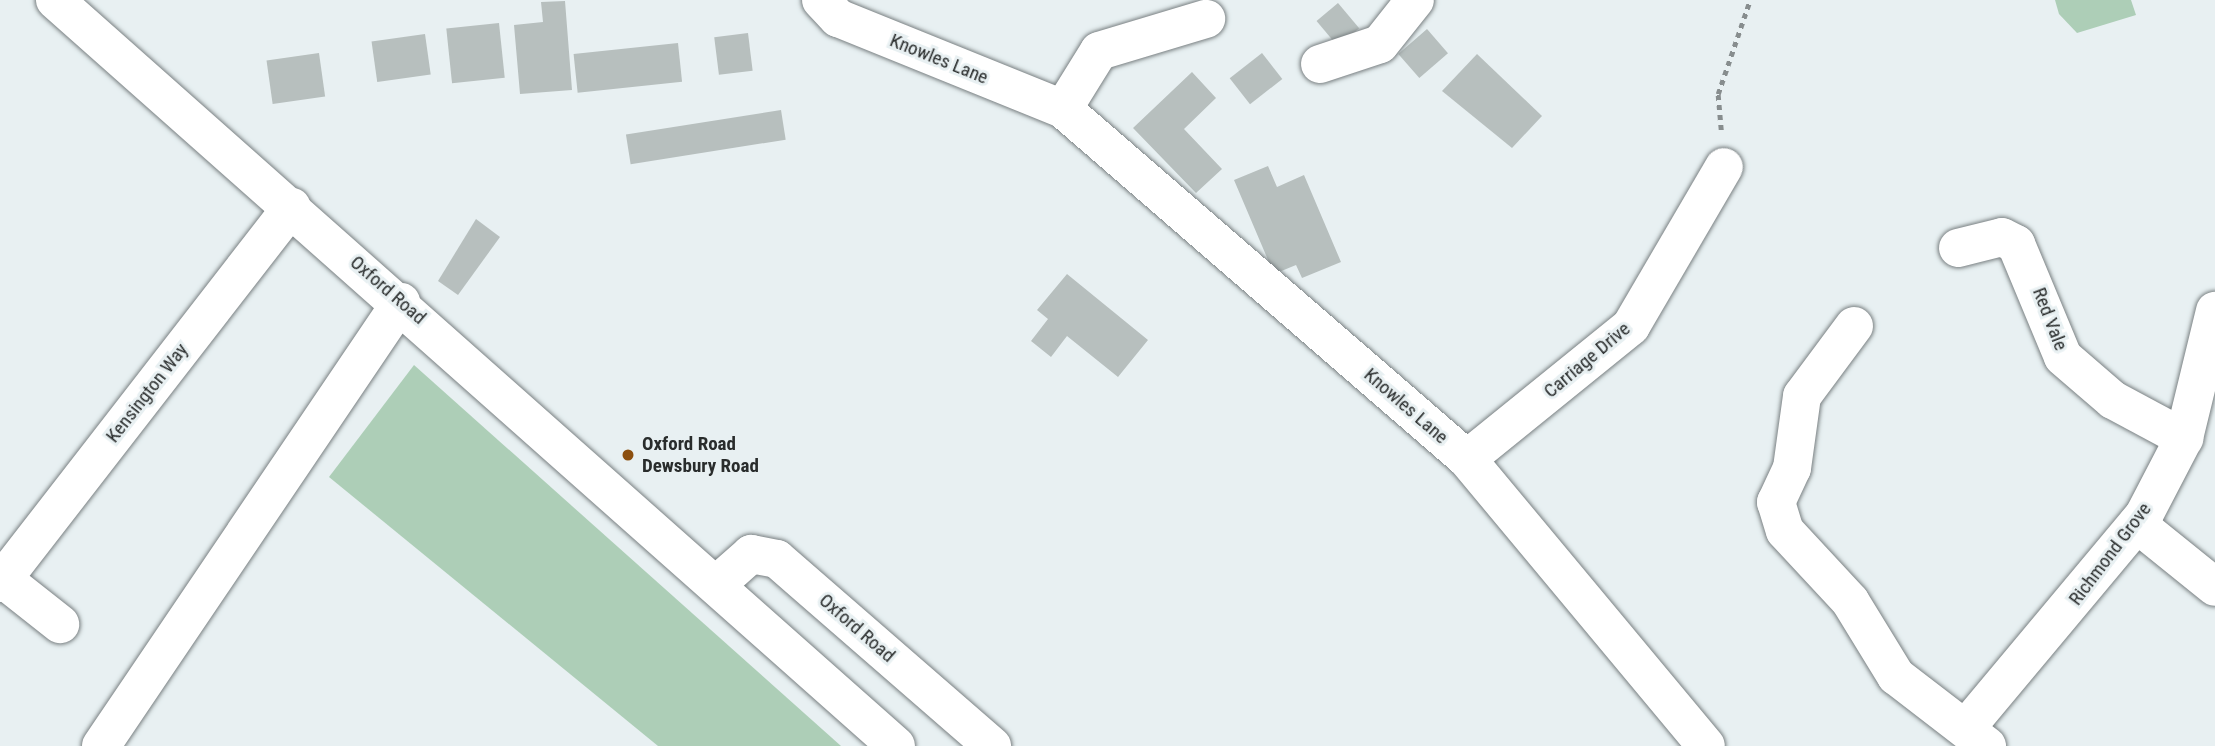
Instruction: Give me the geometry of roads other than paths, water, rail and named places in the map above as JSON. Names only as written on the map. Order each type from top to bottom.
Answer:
[{"type":"street","name":"Knowles Lane","points":[[821,0],[838,18],[1063,109],[1467,459],[1706,746]]},
{"type":"street","points":[[1320,64],[1380,44],[1415,0]]},
{"type":"street","name":"Oxford Road","points":[[73,4],[292,207],[896,746]]},
{"type":"street","points":[[1063,109],[1099,51],[1206,19]]},
{"type":"street","name":"Carriage Drive","points":[[1467,459],[1631,326],[1724,167]]},
{"type":"street","name":"Kensington Way","points":[[60,624],[1,581],[292,207]]},
{"type":"street","name":"Red Vale","points":[[1958,248],[2002,237],[2016,244],[2063,357],[2113,400],[2184,438]]},
{"type":"street","points":[[101,746],[401,302]]},
{"type":"street","name":"Richmond Grove","points":[[1854,326],[1802,396],[1792,468],[1776,502],[1785,531],[1850,601],[1896,676],[1977,737],[2137,524],[2184,438],[2215,311]]},
{"type":"street","points":[[2137,524],[2215,587]]},
{"type":"street","name":"Oxford Road","points":[[716,585],[751,554],[777,559],[992,746]]},
{"type":"place","name":"Oxford Road Dewsbury Road","points":[[628,455]]}]
